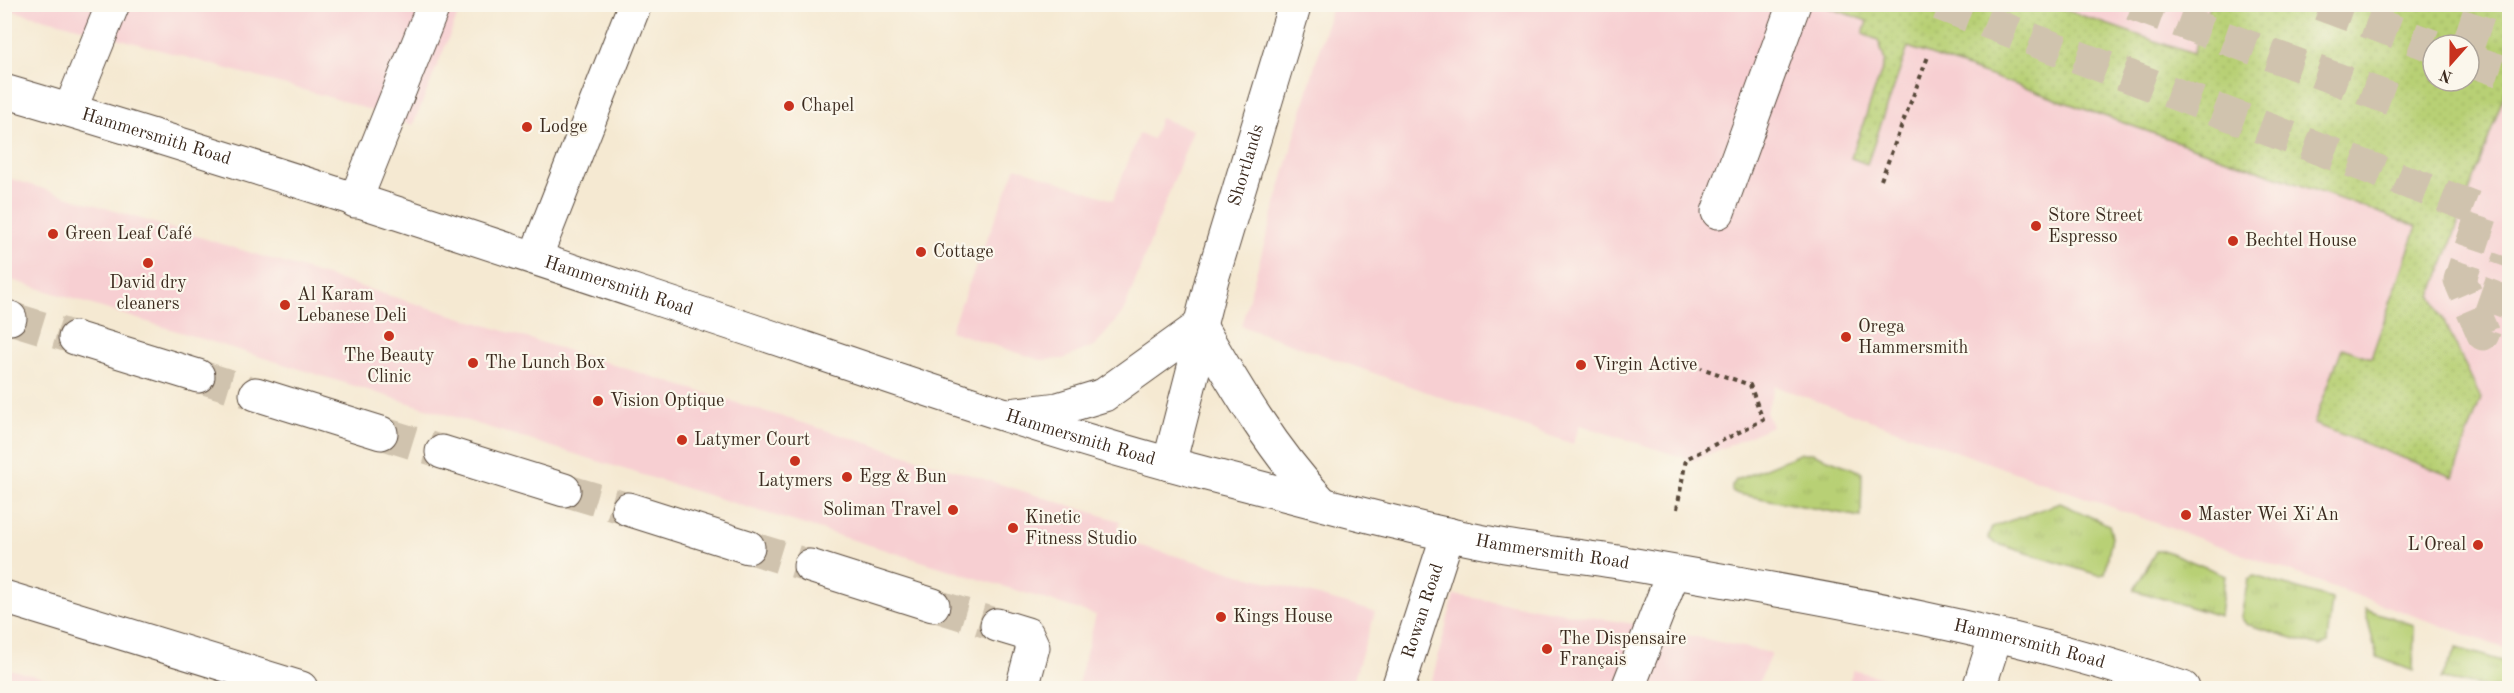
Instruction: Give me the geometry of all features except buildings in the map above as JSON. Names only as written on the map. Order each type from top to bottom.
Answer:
[{"type":"main road","points":[[70,110],[113,4]]},
{"type":"main road","points":[[355,201],[434,4]]},
{"type":"main road","points":[[535,258],[635,4]]},
{"type":"main road","name":"Shortlands","points":[[1169,464],[1194,367],[1200,326],[1294,4]]},
{"type":"main road","points":[[1718,212],[1794,4]]},
{"type":"main road","name":"Hammersmith Road","points":[[4,91],[139,130],[535,258],[928,390],[1169,464],[1448,534],[1836,600],[1996,635],[2115,665],[2183,688]]},
{"type":"main road","points":[[1009,415],[1058,409],[1104,395],[1200,326],[1271,440],[1301,481],[1322,503]]},
{"type":"main road","points":[[75,338],[198,376]]},
{"type":"main road","points":[[256,394],[381,433]]},
{"type":"main road","points":[[442,452],[564,490]]},
{"type":"main road","points":[[628,509],[748,547]]},
{"type":"main road","name":"Rowan Road","points":[[1398,688],[1448,534]]},
{"type":"main road","points":[[810,566],[933,605]]},
{"type":"main road","points":[[1628,688],[1673,573]]},
{"type":"main road","points":[[4,597],[301,688]]},
{"type":"main road","points":[[997,625],[1028,634],[1033,647],[1022,688]]},
{"type":"main road","points":[[1979,688],[1996,635]]},
{"type":"path","points":[[1881,180],[1929,54]]},
{"type":"path","points":[[1677,510],[1686,459],[1763,420],[1750,385],[1701,368]]},
{"type":"shaded area","points":[[5,4],[462,5],[413,125],[343,101],[67,24],[5,9]]},
{"type":"shaded area","points":[[1332,5],[2509,5],[2509,650],[1775,386],[1766,412],[1772,426],[1694,461],[1580,425],[1573,444],[1241,326]]},
{"type":"shaded area","points":[[1160,118],[1193,130],[1124,311],[1096,345],[1063,359],[1040,360],[950,331],[1016,167],[1113,200],[1139,134],[1153,139]]},
{"type":"shaded area","points":[[5,177],[1120,521],[1116,539],[1375,612],[1351,688],[1077,688],[1096,615],[5,278]]},
{"type":"shaded area","points":[[1454,595],[1640,625],[1771,653],[1757,688],[1430,688]]},
{"type":"shaded area","points":[[5,668],[82,688],[5,688]]},
{"type":"shaded area","points":[[1853,670],[1922,688],[1847,688]]},
{"type":"green space","points":[[1822,5],[2051,5],[2193,54],[2210,5],[2509,5],[2509,81],[2432,296],[2481,398],[2453,477],[2314,424],[2342,348],[2371,358],[2417,226],[1908,47],[1867,164],[1851,158],[1885,61],[1878,40],[1863,34],[1867,21]]},
{"type":"green space","points":[[1802,453],[1812,453],[1862,472],[1861,517],[1732,491],[1736,480]]},
{"type":"green space","points":[[2060,503],[2109,525],[2112,536],[2105,574],[2098,575],[1995,543],[1988,538],[1992,527]]},
{"type":"green space","points":[[2156,551],[2166,551],[2225,575],[2220,616],[2134,590]]},
{"type":"green space","points":[[2254,576],[2332,599],[2327,643],[2319,646],[2246,624],[2241,617],[2248,579]]},
{"type":"green space","points":[[2365,609],[2414,625],[2413,671],[2377,657]]},
{"type":"green space","points":[[2457,648],[2509,663],[2509,688],[2441,679]]},
{"type":"tunnel","points":[[1939,4],[2483,211],[2460,280],[2483,334],[2510,258]]},
{"type":"tunnel","points":[[2132,4],[2391,99]]},
{"type":"tunnel","points":[[2320,4],[2421,42]]},
{"type":"tunnel","points":[[2472,33],[2482,4]]},
{"type":"tunnel","points":[[2481,64],[2510,74]]},
{"type":"tunnel","points":[[10,318],[75,338]]},
{"type":"tunnel","points":[[198,376],[256,394]]},
{"type":"tunnel","points":[[381,433],[442,452]]},
{"type":"tunnel","points":[[564,490],[628,509]]},
{"type":"tunnel","points":[[748,547],[810,566]]},
{"type":"tunnel","points":[[933,605],[997,625]]},
{"type":"place","name":"Chapel","points":[[789,106]]},
{"type":"place","name":"Lodge","points":[[527,127]]},
{"type":"place","name":"Store Street Espresso","points":[[2036,226]]},
{"type":"place","name":"Green Leaf Café","points":[[53,234]]},
{"type":"place","name":"Bechtel House","points":[[2233,241]]},
{"type":"place","name":"Cottage","points":[[921,252]]},
{"type":"place","name":"David dry cleaners","points":[[148,263]]},
{"type":"place","name":"Al Karam Lebanese Deli","points":[[285,305]]},
{"type":"place","name":"The Beauty Clinic","points":[[389,336]]},
{"type":"place","name":"Orega Hammersmith","points":[[1846,337]]},
{"type":"place","name":"The Lunch Box","points":[[473,363]]},
{"type":"place","name":"Virgin Active","points":[[1581,365]]},
{"type":"place","name":"Vision Optique","points":[[598,401]]},
{"type":"place","name":"Latymer Court","points":[[682,440]]},
{"type":"place","name":"Latymers","points":[[795,461]]},
{"type":"place","name":"Egg & Bun","points":[[847,477]]},
{"type":"place","name":"Soliman Travel","points":[[953,510]]},
{"type":"place","name":"Master Wei Xi'An","points":[[2186,515]]},
{"type":"place","name":"Kinetic Fitness Studio","points":[[1013,528]]},
{"type":"place","name":"L'Oreal","points":[[2478,545]]},
{"type":"place","name":"Kings House","points":[[1221,617]]},
{"type":"place","name":"The Dispensaire Français","points":[[1547,649]]}]
